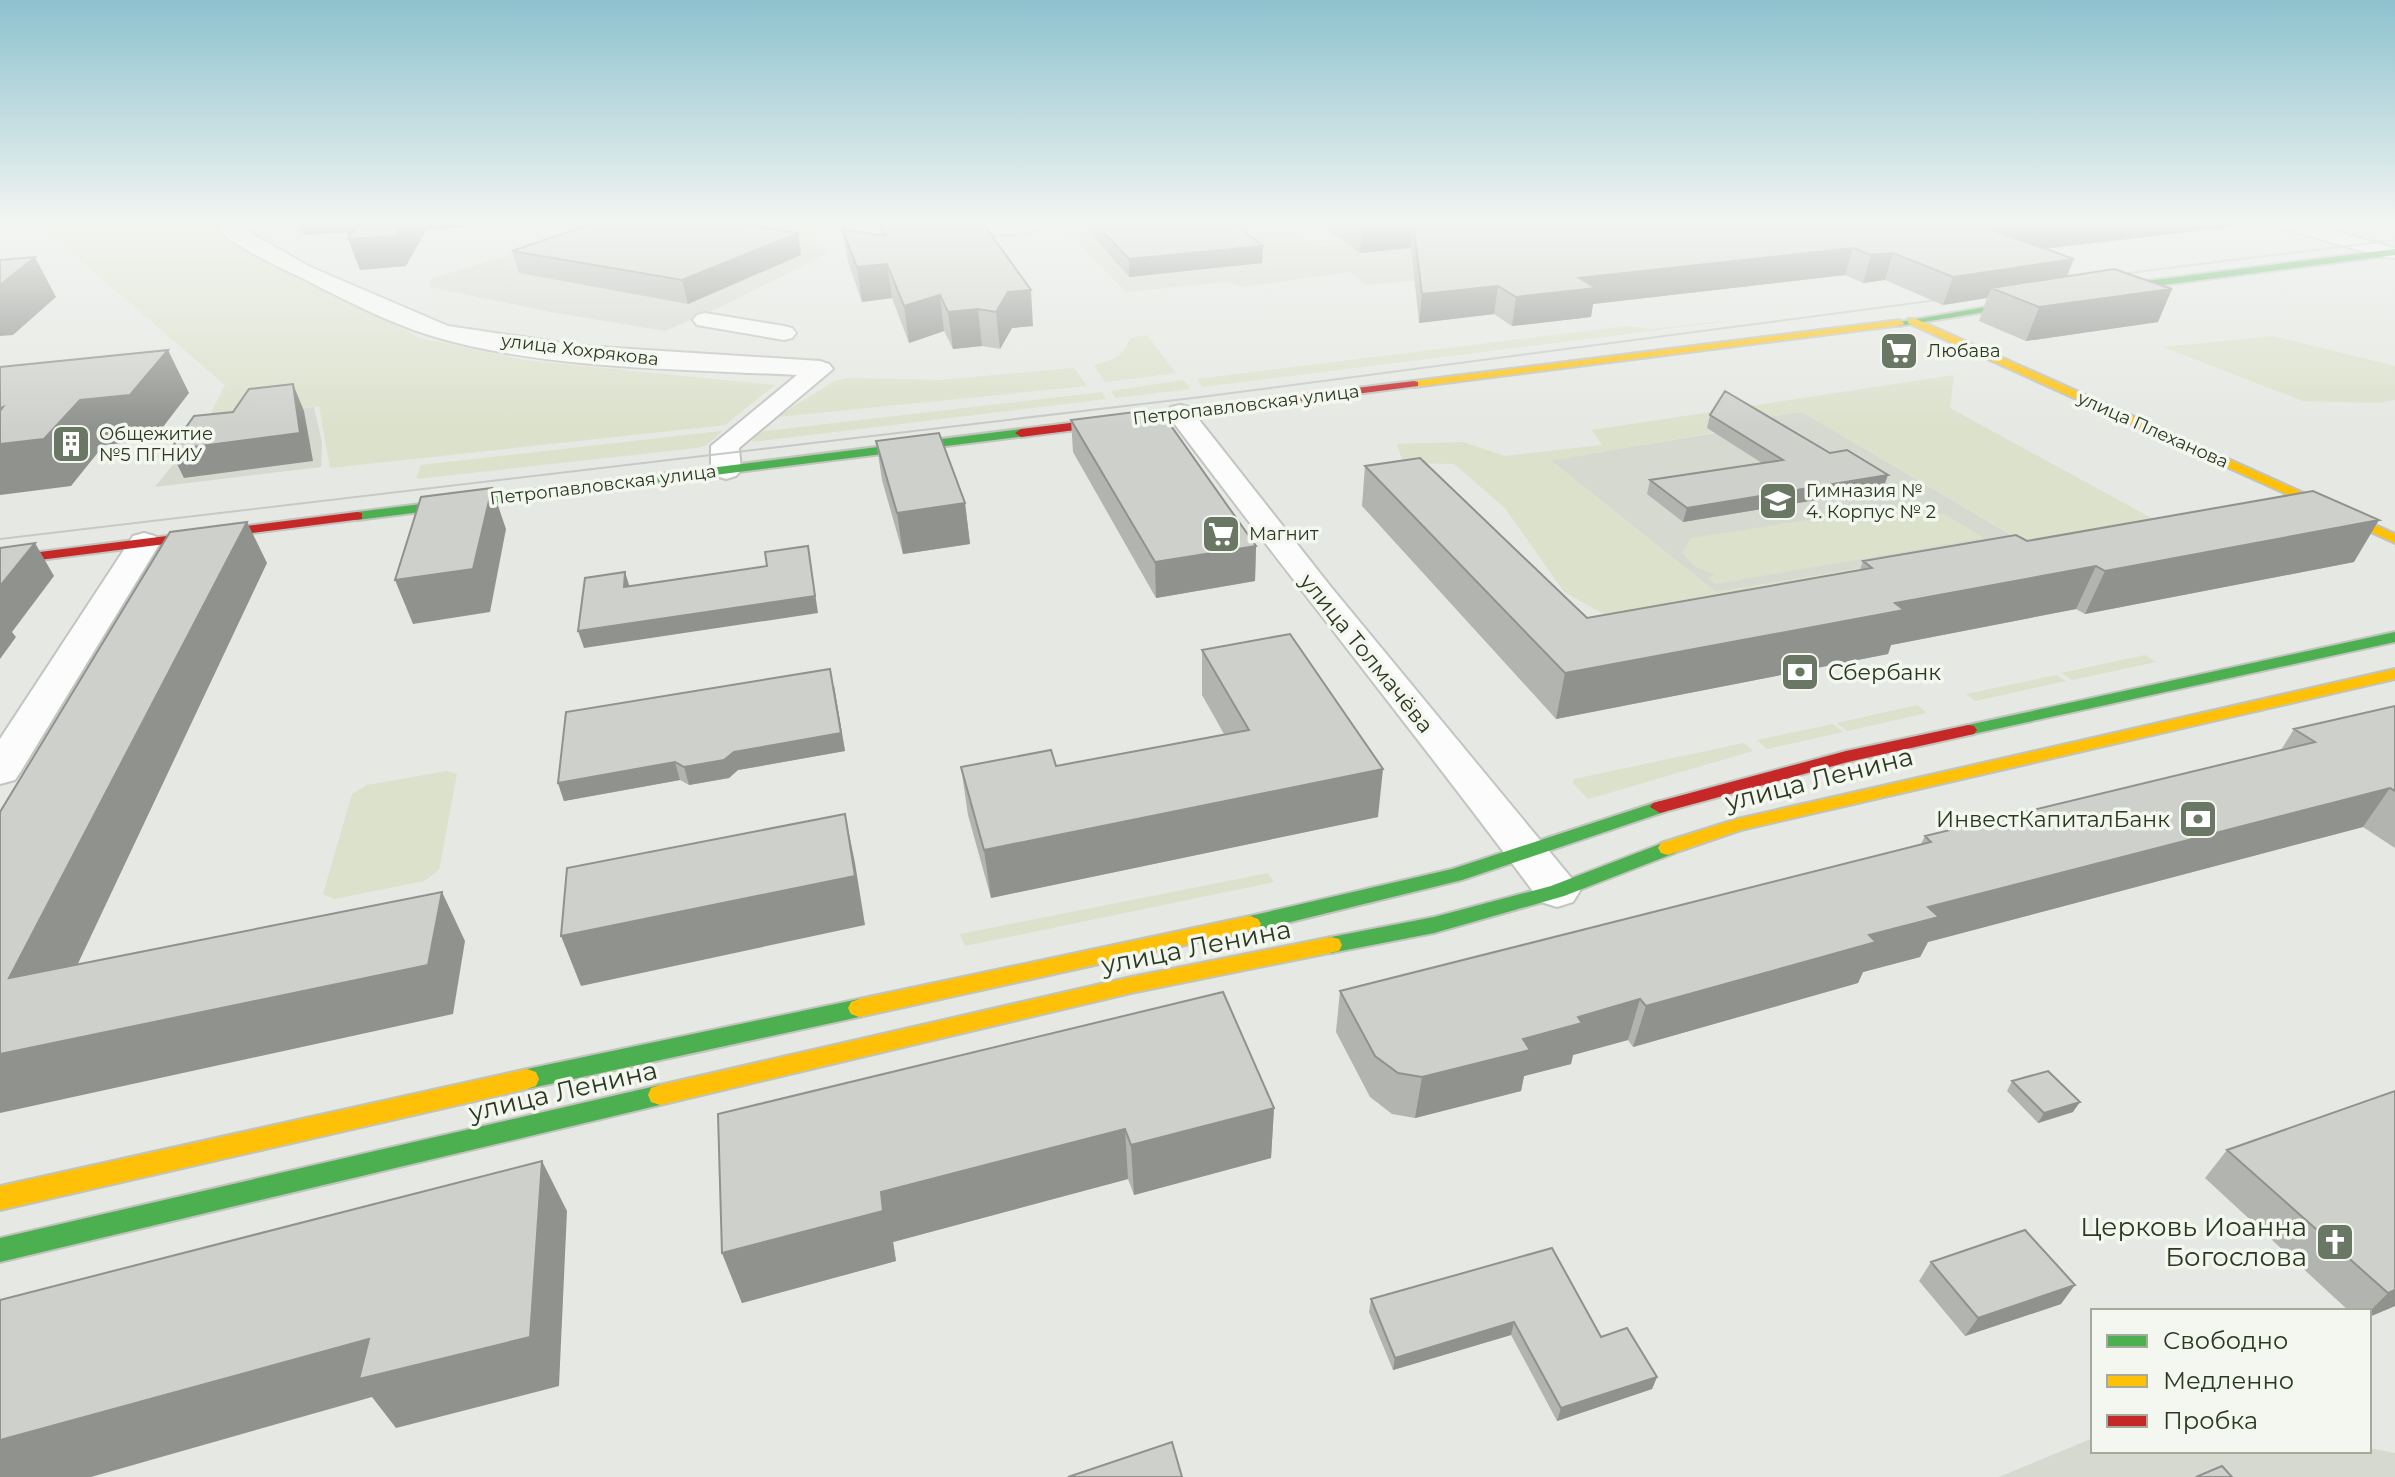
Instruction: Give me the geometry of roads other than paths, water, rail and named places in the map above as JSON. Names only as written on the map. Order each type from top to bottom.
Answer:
[{"type":"main road","name":"Петропавловская улица","points":[[0,561],[1912,321],[2096,291]]},
{"type":"main road","name":"улица Плеханова","points":[[1912,321],[2395,539]]},
{"type":"main road","name":"улица Ленина","points":[[0,1198],[403,1106],[1348,903],[1455,875],[1676,802],[1846,757],[2395,637]]},
{"type":"main road","name":"улица Ленина","points":[[0,1250],[1131,985],[1434,925],[1557,891],[1689,840],[1737,825],[2395,674]]},
{"type":"street","name":"улица Хохрякова","points":[[346,291],[441,331],[551,348],[653,359],[820,369],[725,446],[726,470]]},
{"type":"street","points":[[705,320],[784,333]]},
{"type":"street","name":"улица Толмачёва","points":[[1180,413],[1319,594],[1557,891]]},
{"type":"street","points":[[0,771],[144,543]]},
{"type":"tram line","points":[[0,539],[1201,397],[1953,298]]},
{"type":"place","name":"Любава","points":[[1899,351]]},
{"type":"place","name":"Общежитие №5 ПГНИУ","points":[[71,444]]},
{"type":"place","name":"Гимназия № 4. Корпус № 2","points":[[1778,501]]},
{"type":"place","name":"Магнит","points":[[1221,534]]},
{"type":"place","name":"Сбербанк","points":[[1800,672]]},
{"type":"place","name":"ИнвестКапиталБанк","points":[[2198,819]]},
{"type":"place","name":"Церковь Иоанна Богослова","points":[[2335,1242]]}]
